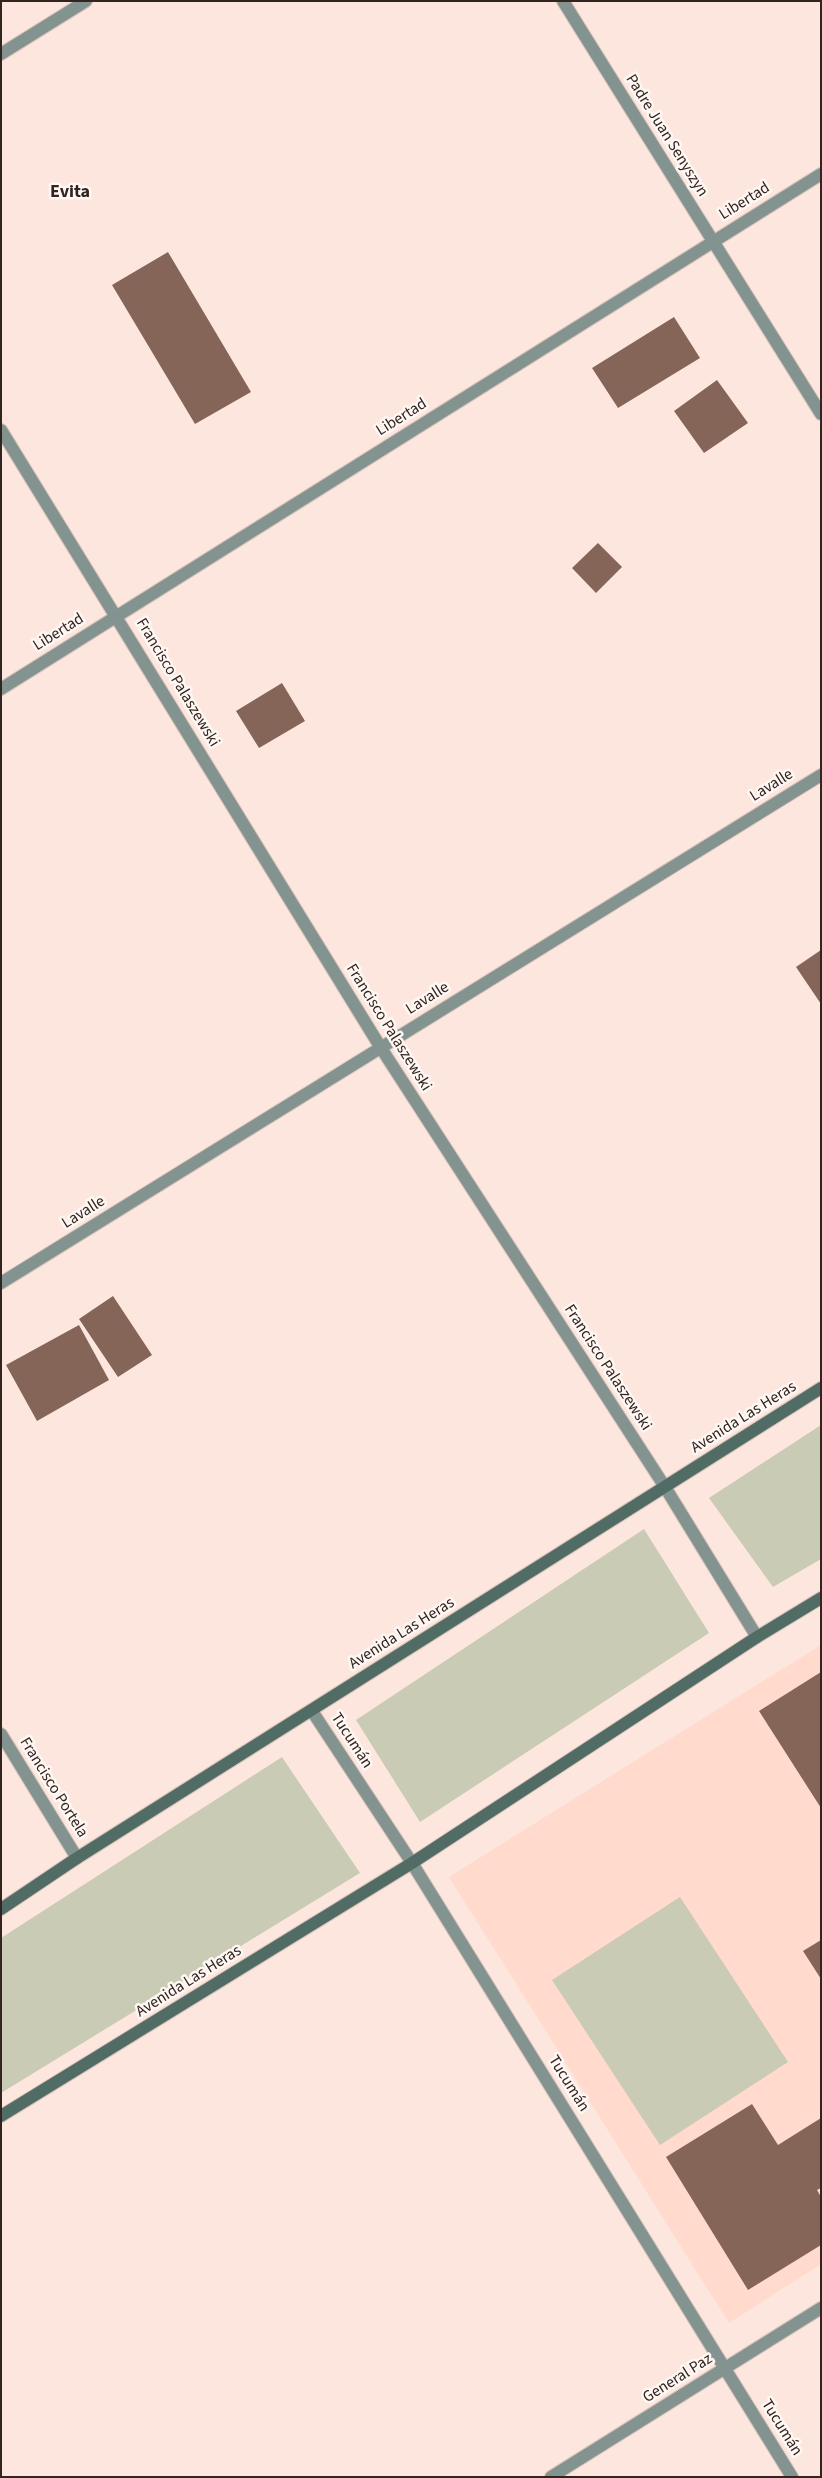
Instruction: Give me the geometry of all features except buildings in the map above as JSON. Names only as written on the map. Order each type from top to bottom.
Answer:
[{"type":"main road","name":"Avenida Las Heras","points":[[1,1910],[77,1858],[821,1388]]},
{"type":"main road","name":"Avenida Las Heras","points":[[1,2116],[412,1864],[757,1637],[821,1598]]},
{"type":"street","points":[[1,54],[86,1]]},
{"type":"street","name":"Padre Juan Senyszyn","points":[[563,1],[821,414]]},
{"type":"street","name":"Libertad","points":[[1,689],[821,174]]},
{"type":"street","name":"Francisco Palaszewski","points":[[1,430],[381,1048],[664,1487],[757,1637]]},
{"type":"street","name":"Lavalle","points":[[1,1284],[821,774]]},
{"type":"street","name":"Tucumán","points":[[312,1710],[412,1864],[792,2477]]},
{"type":"street","name":"Francisco Portela","points":[[1,1734],[77,1858]]},
{"type":"street","name":"General Paz","points":[[551,2477],[821,2308]]},
{"type":"shaded area","points":[[821,1645],[821,2264],[729,2323],[449,1877]]},
{"type":"green space","points":[[821,1425],[821,1559],[773,1587],[709,1498]]},
{"type":"green space","points":[[644,1529],[709,1633],[420,1822],[356,1720]]},
{"type":"green space","points":[[282,1757],[360,1873],[1,2093],[1,1938]]},
{"type":"green space","points":[[680,1897],[788,2062],[660,2145],[552,1980]]},
{"type":"district","name":"Evita","points":[[70,193]]}]
